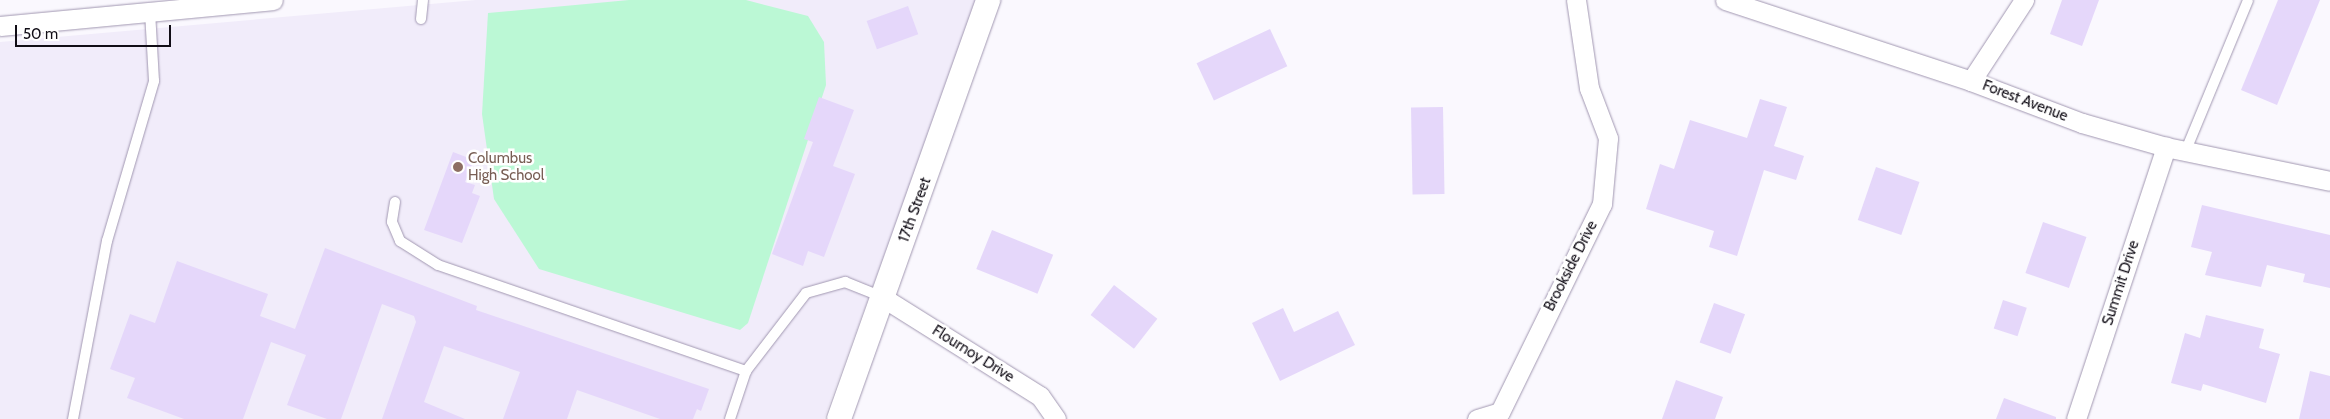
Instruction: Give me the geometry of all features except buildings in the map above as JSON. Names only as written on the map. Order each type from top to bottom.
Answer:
[{"type":"street","points":[[0,26],[272,0]]},
{"type":"street","name":"17th Street","points":[[839,419],[988,0]]},
{"type":"street","name":"Brookside Drive","points":[[1477,419],[1501,416],[1602,204],[1608,138],[1589,88],[1576,0]]},
{"type":"street","name":"Forest Avenue","points":[[1725,0],[1972,81],[2082,123],[2166,147],[2330,181]]},
{"type":"street","points":[[1972,81],[2024,0]]},
{"type":"street","name":"Summit Drive","points":[[2076,419],[2166,147]]},
{"type":"street","name":"Flournoy Drive","points":[[882,297],[1040,396],[1056,419]]},
{"type":"lane","points":[[421,19],[423,0]]},
{"type":"lane","points":[[2186,150],[2248,0]]},
{"type":"lane","points":[[73,419],[107,241],[154,81],[150,12]]},
{"type":"lane","points":[[395,202],[392,222],[400,242],[438,265],[746,371]]},
{"type":"lane","points":[[730,419],[746,371],[806,293],[845,282],[882,297]]},
{"type":"shaded area","name":"Columbus High School","points":[[476,0],[978,0],[824,419],[0,419],[0,42]]},
{"type":"green space","points":[[629,0],[746,0],[808,16],[824,42],[826,85],[748,323],[740,330],[539,269],[494,199],[482,114],[488,13]]},
{"type":"place","name":"Columbus High School","points":[[458,167]]}]
